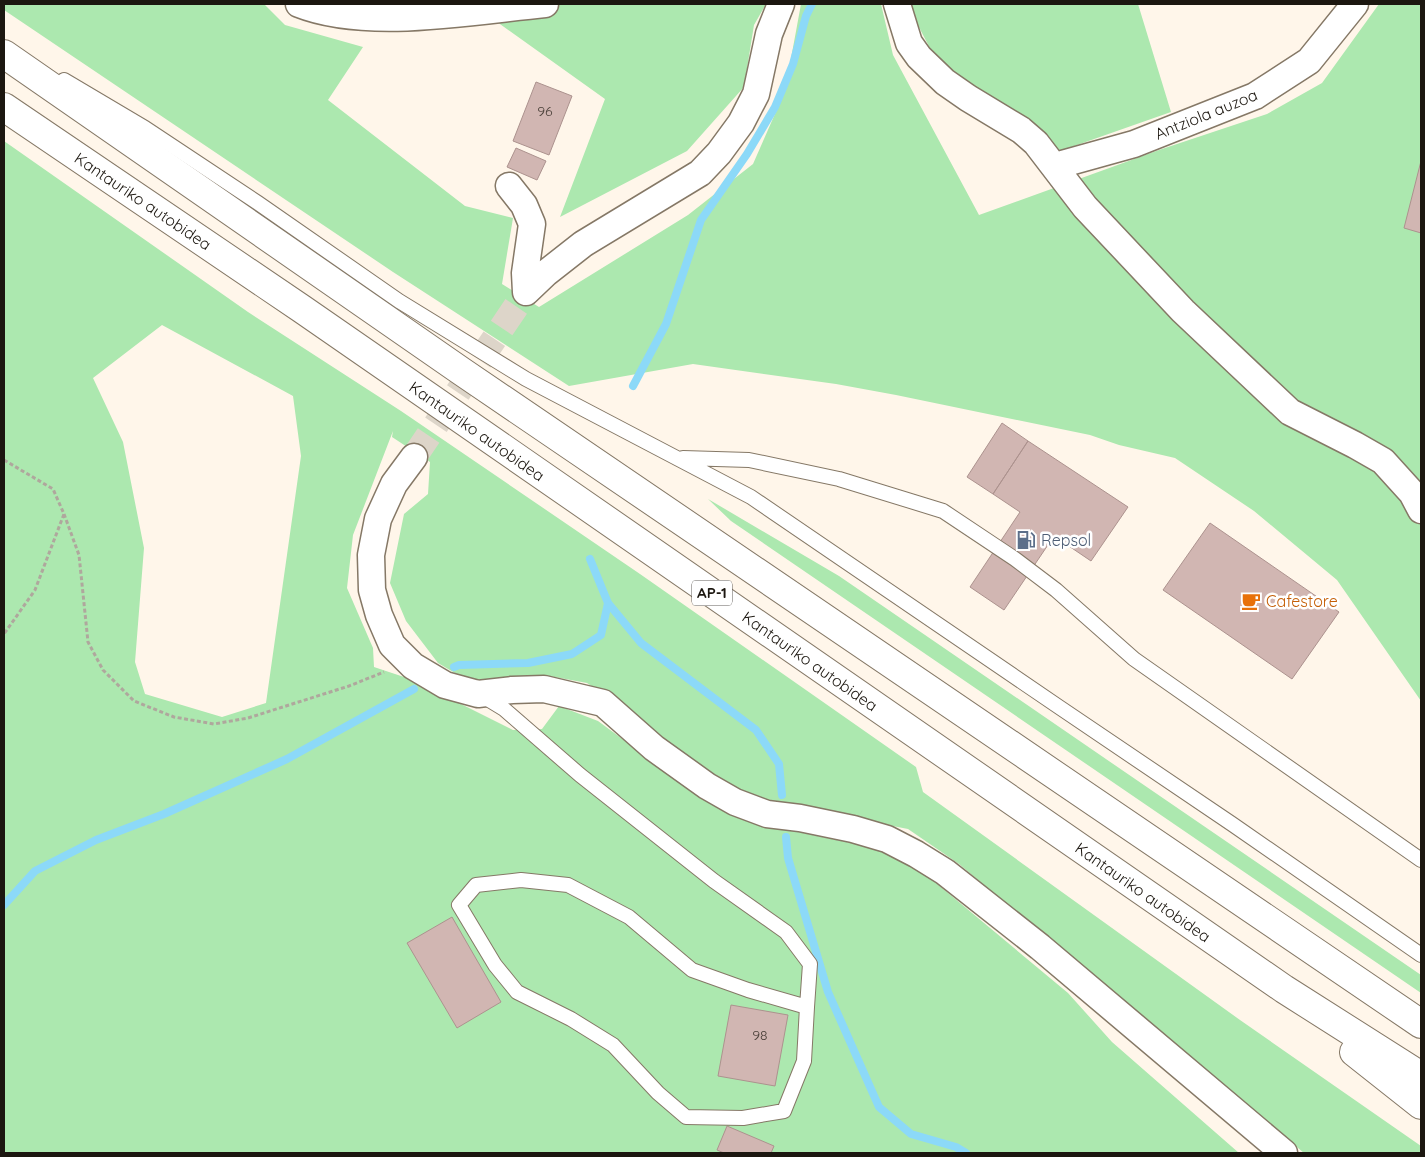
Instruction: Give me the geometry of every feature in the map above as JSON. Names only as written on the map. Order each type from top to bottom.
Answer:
[{"type":"highway","name":"AP-1","points":[[4,54],[461,371],[1421,1024]]},
{"type":"highway","name":"Kantauriko autobidea","points":[[4,106],[326,326],[1284,989],[1421,1076]]},
{"type":"highway","points":[[1284,989],[1323,1028],[1421,1105]]},
{"type":"street","points":[[299,4],[347,14],[392,18],[545,4]]},
{"type":"street","points":[[509,186],[524,205],[532,224],[525,273],[526,292],[546,273],[583,244],[700,173],[719,153],[741,123],[756,94],[769,34],[781,4]]},
{"type":"street","points":[[897,4],[909,43],[919,57],[945,82],[1029,136],[1055,166],[1085,207],[1130,257],[1197,325],[1290,412],[1383,461],[1412,493],[1421,510]]},
{"type":"street","name":"Antziola auzoa","points":[[1055,166],[1134,144],[1255,96],[1309,61],[1354,4]]},
{"type":"street","points":[[414,457],[394,484],[378,519],[371,555],[372,590],[379,615],[392,645],[413,666],[445,685],[478,694],[544,689],[603,703],[654,748],[707,786],[735,802],[766,814],[800,818],[853,829],[887,839],[916,854],[945,872],[1032,942],[1284,1153]]},
{"type":"lane","points":[[4,46],[145,128],[400,301],[526,379],[751,496],[1421,955]]},
{"type":"lane","points":[[679,458],[749,460],[839,479],[943,511],[1015,559],[1056,590],[1134,659],[1421,860]]},
{"type":"lane","points":[[478,694],[504,709],[587,780],[714,881],[786,932],[810,964],[804,1061],[784,1111],[743,1118],[686,1117],[658,1093],[613,1045],[571,1019],[517,992],[495,965],[459,905],[476,885],[521,880],[568,885],[629,917],[692,970],[748,990],[807,1007]]},
{"type":"path","points":[[4,460],[53,489],[79,555],[88,642],[103,670],[134,701],[174,718],[214,724],[248,718],[349,686],[382,673],[406,659]]},
{"type":"path","points":[[4,634],[35,590],[64,514]]},
{"type":"green space","points":[[4,4],[264,4],[285,25],[363,47],[328,100],[465,206],[513,218],[502,284],[539,307],[688,215],[753,164],[785,91],[801,4],[881,4],[893,55],[979,215],[1159,150],[1267,114],[1322,83],[1379,4],[1421,4],[1421,701],[1337,580],[1254,511],[1175,458],[1119,445],[1090,435],[896,395],[836,384],[693,364],[569,386],[393,272],[4,10]]},
{"type":"green space","points":[[472,4],[766,4],[754,25],[744,87],[687,151],[560,217],[605,99]]},
{"type":"green space","points":[[907,4],[1138,4],[1171,112],[1060,151],[935,58]]},
{"type":"green space","points":[[4,141],[248,312],[401,411],[640,574],[916,767],[923,792],[1240,1020],[1421,1146],[1421,1153],[1304,1153],[959,864],[908,829],[766,801],[713,778],[641,720],[587,683],[544,675],[470,682],[438,663],[406,621],[390,583],[404,514],[428,494],[430,462],[392,437],[393,431],[353,535],[347,588],[373,648],[374,667],[413,680],[513,730],[542,729],[559,706],[598,721],[704,799],[750,822],[880,849],[924,873],[1068,993],[1112,1042],[1239,1153],[4,1153]],"holes":[[[162,325],[293,396],[301,456],[266,703],[222,717],[145,694],[135,662],[144,548],[123,442],[93,378]]]},
{"type":"green space","points":[[708,499],[839,576],[1421,975],[1421,993],[731,521]]},
{"type":"building","points":[[536,82],[572,96],[549,155],[513,141]]},
{"type":"building","points":[[516,148],[546,161],[537,180],[507,167]]},
{"type":"building","points":[[1421,161],[1421,233],[1404,228]]},
{"type":"building","points":[[1002,423],[1028,441],[993,494],[967,477]]},
{"type":"building","points":[[1028,441],[1128,507],[1091,561],[1054,536],[1004,610],[970,587],[1020,512],[993,494]]},
{"type":"building","name":"Cafestore","points":[[1210,523],[1339,612],[1292,679],[1163,590]]},
{"type":"building","points":[[452,917],[501,1002],[457,1028],[407,943]]},
{"type":"building","points":[[731,1005],[788,1015],[775,1086],[718,1076]]},
{"type":"building","points":[[727,1126],[774,1146],[771,1153],[724,1153],[717,1150]]},
{"type":"waterway","points":[[633,386],[666,324],[701,220],[747,154],[775,107],[793,64],[806,16],[812,4]]},
{"type":"waterway","points":[[590,559],[608,603],[641,643],[756,730],[779,764],[782,795]]},
{"type":"waterway","points":[[454,667],[459,665],[528,663],[572,654],[601,635],[608,603]]},
{"type":"waterway","points":[[4,905],[35,871],[96,840],[164,814],[287,759],[414,689]]},
{"type":"waterway","points":[[786,837],[788,858],[828,992],[879,1107],[911,1134],[956,1147],[966,1153]]},
{"type":"tunnel","points":[[414,457],[526,292]]},
{"type":"place","name":"Repsol","points":[[1026,540]]},
{"type":"place","name":"Cafestore","points":[[1251,601]]}]
